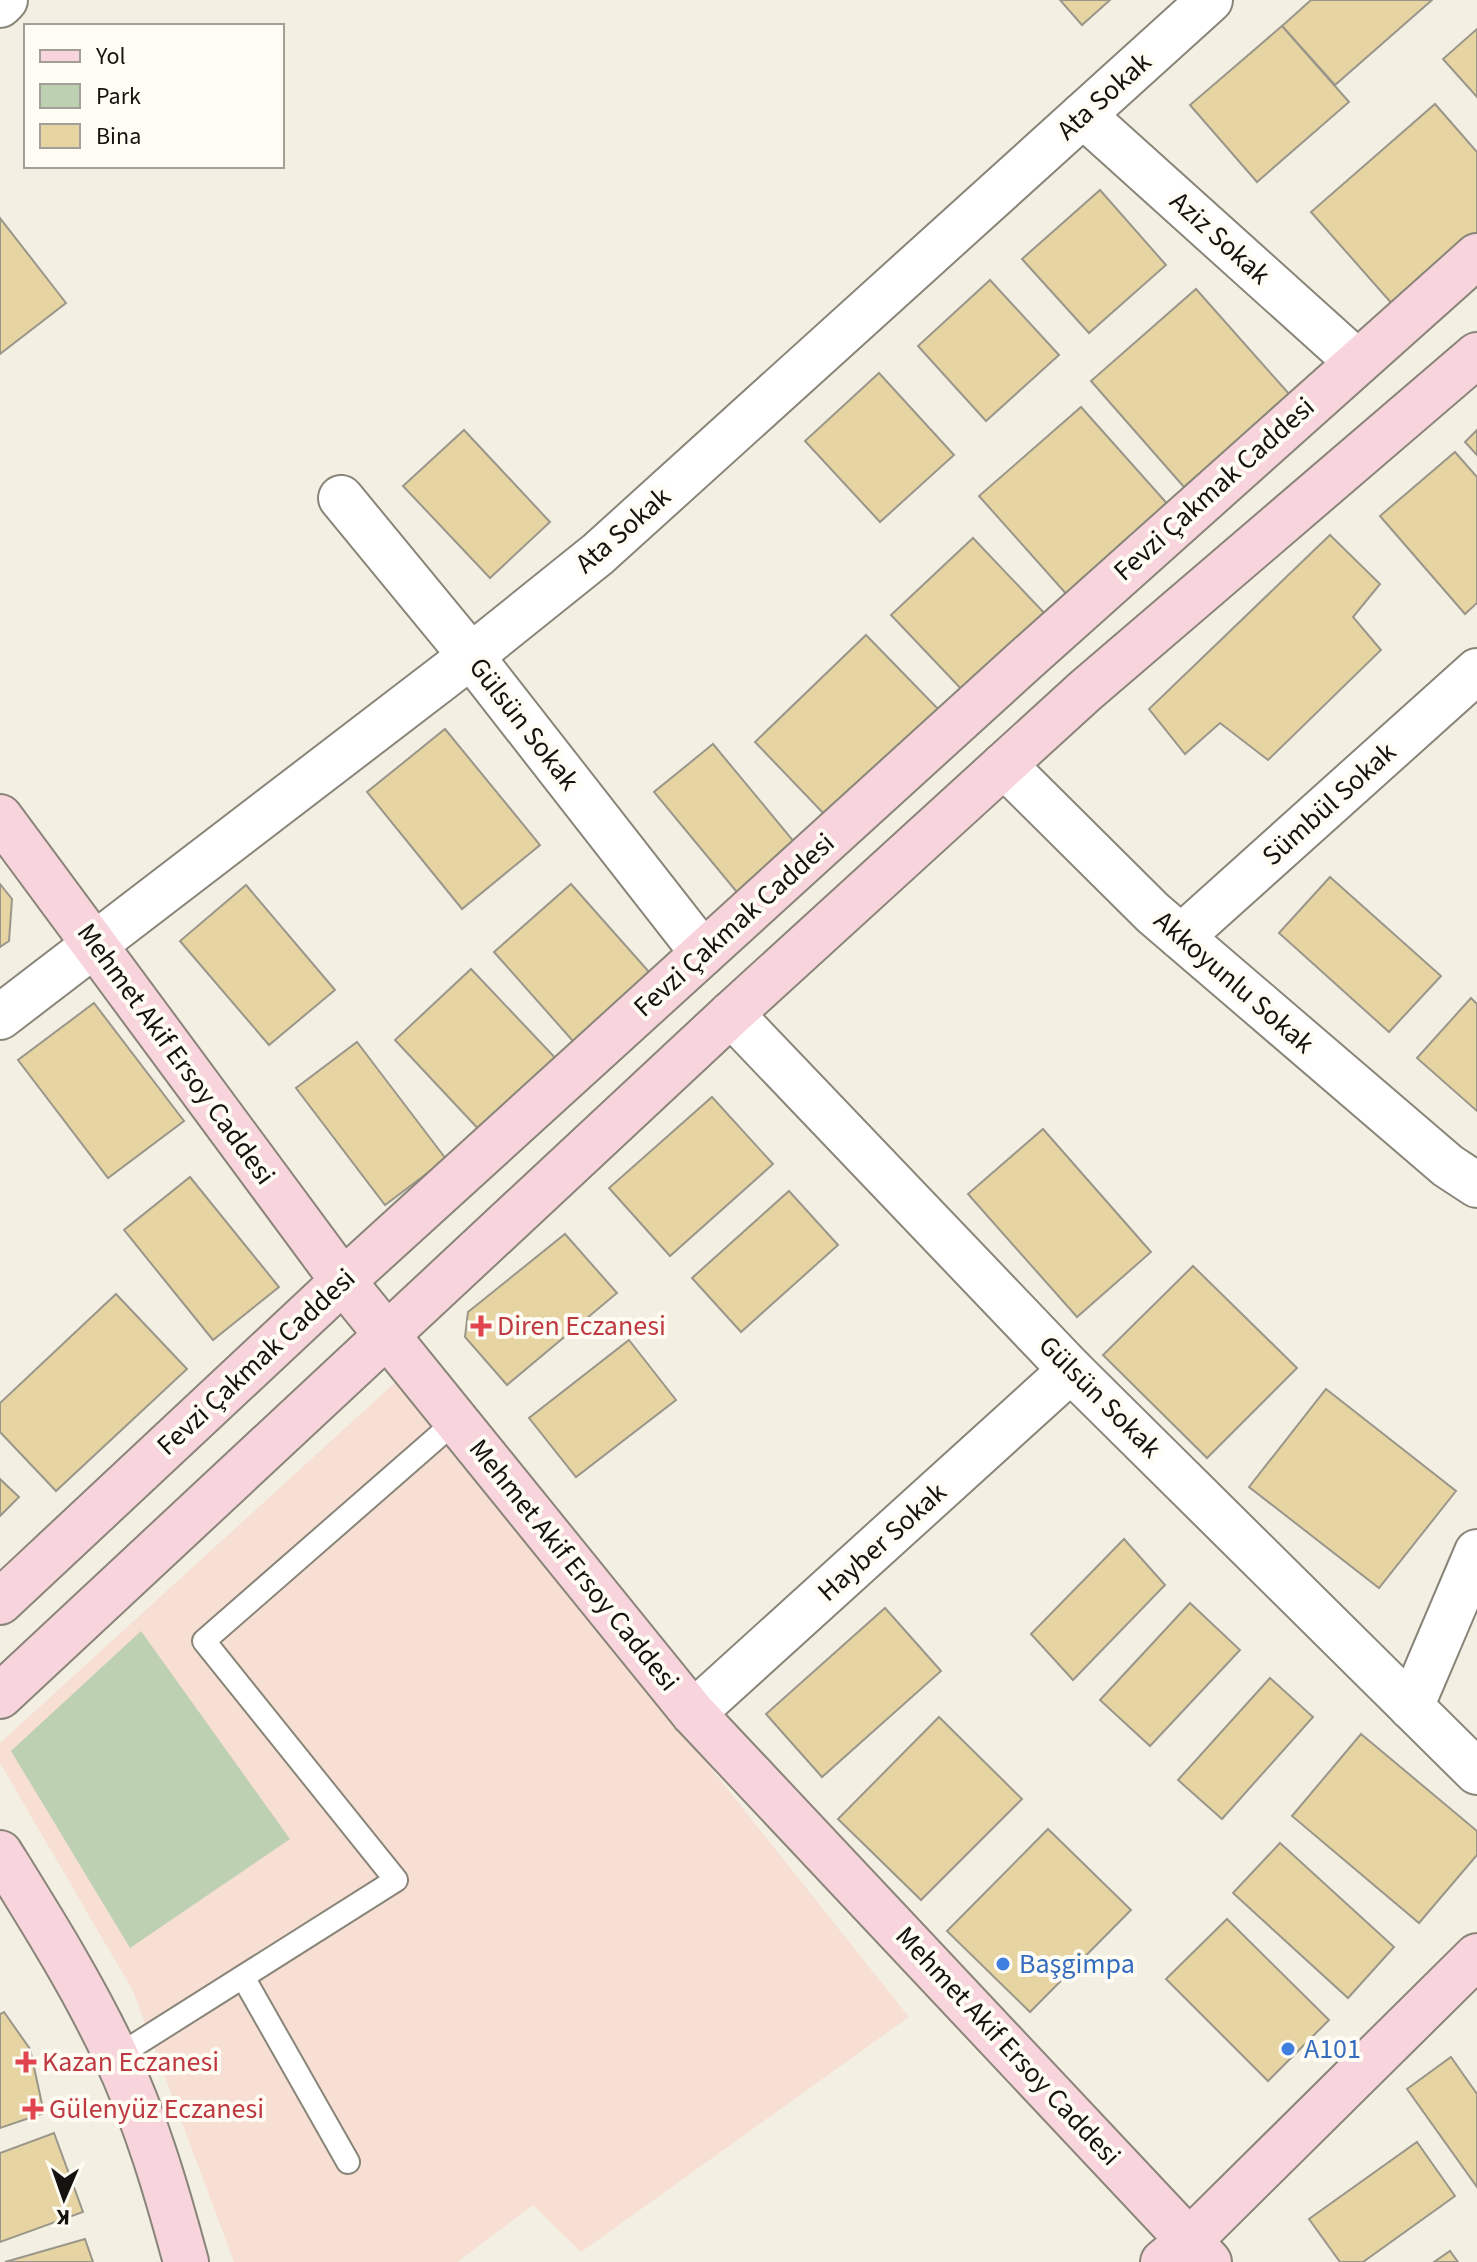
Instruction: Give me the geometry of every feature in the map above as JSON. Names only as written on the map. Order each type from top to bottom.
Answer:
[{"type":"main road","name":"Fevzi Çakmak Caddesi","points":[[0,1602],[343,1281],[1356,361],[1477,256]]},
{"type":"main road","points":[[0,1696],[731,1014],[1004,765],[1477,355]]},
{"type":"main road","name":"Mehmet Akif Ersoy Caddesi","points":[[0,817],[343,1281],[693,1713],[1188,2254]]},
{"type":"main road","points":[[0,1853],[58,1947],[116,2057],[148,2137],[186,2262]]},
{"type":"main road","points":[[1188,2254],[1477,1956]]},
{"type":"street","points":[[0,5],[5,0]]},
{"type":"street","name":"Ata Sokak","points":[[0,1017],[471,656],[598,554],[1210,0]]},
{"type":"street","name":"Aziz Sokak","points":[[1083,115],[1356,361]]},
{"type":"street","name":"Gülsün Sokak","points":[[341,498],[471,656],[703,953]]},
{"type":"street","name":"Sümbül Sokak","points":[[1181,937],[1477,671]]},
{"type":"street","name":"Akkoyunlu Sokak","points":[[1004,765],[1181,937],[1448,1166],[1477,1185]]},
{"type":"street","name":"Gülsün Sokak","points":[[731,1014],[1071,1370],[1477,1772]]},
{"type":"street","name":"Hayber Sokak","points":[[693,1713],[1071,1370]]},
{"type":"street","points":[[1411,1707],[1477,1552]]},
{"type":"lane","points":[[116,2057],[396,1880],[204,1641],[457,1420]]},
{"type":"lane","points":[[243,1977],[348,2162]]},
{"type":"shaded area","points":[[400,1378],[909,2017],[581,2252],[533,2205],[457,2262],[234,2262],[133,1991],[0,1763],[0,1743]]},
{"type":"green space","points":[[141,1631],[290,1839],[130,1948],[11,1751]]},
{"type":"building","points":[[1060,0],[1110,0],[1082,25]]},
{"type":"building","points":[[1311,0],[1432,0],[1335,85],[1282,26]]},
{"type":"building","points":[[1282,26],[1349,102],[1257,182],[1190,105]]},
{"type":"building","points":[[1477,29],[1477,97],[1443,59]]},
{"type":"building","points":[[1435,104],[1477,152],[1477,234],[1394,306],[1311,212]]},
{"type":"building","points":[[1100,190],[1166,265],[1089,333],[1022,259]]},
{"type":"building","points":[[0,218],[66,303],[0,354]]},
{"type":"building","points":[[990,280],[1059,355],[986,421],[918,346]]},
{"type":"building","points":[[1196,289],[1290,395],[1184,487],[1091,381]]},
{"type":"building","points":[[879,373],[954,455],[880,522],[805,441]]},
{"type":"building","points":[[1081,407],[1171,508],[1069,597],[979,496]]},
{"type":"building","points":[[464,430],[550,522],[490,578],[403,486]]},
{"type":"building","points":[[1477,430],[1477,455],[1465,442]]},
{"type":"building","points":[[1455,452],[1477,477],[1477,603],[1465,614],[1380,516]]},
{"type":"building","points":[[1330,535],[1380,584],[1353,617],[1381,650],[1268,760],[1220,723],[1185,754],[1149,709]]},
{"type":"building","points":[[973,538],[1049,618],[967,695],[891,615]]},
{"type":"building","points":[[866,635],[939,710],[827,817],[755,742]]},
{"type":"building","points":[[445,729],[540,845],[462,909],[367,792]]},
{"type":"building","points":[[713,744],[800,849],[741,897],[654,792]]},
{"type":"building","points":[[1330,877],[1441,976],[1389,1032],[1279,933]]},
{"type":"building","points":[[0,884],[12,899],[9,941],[0,947]]},
{"type":"building","points":[[571,884],[657,981],[580,1049],[494,952]]},
{"type":"building","points":[[246,885],[335,990],[269,1045],[180,941]]},
{"type":"building","points":[[471,969],[561,1064],[484,1135],[395,1040]]},
{"type":"building","points":[[1471,998],[1477,1004],[1477,1111],[1417,1058]]},
{"type":"building","points":[[94,1003],[184,1121],[108,1178],[18,1060]]},
{"type":"building","points":[[357,1042],[446,1159],[385,1205],[296,1088]]},
{"type":"building","points":[[712,1097],[773,1164],[670,1256],[609,1188]]},
{"type":"building","points":[[1043,1129],[1151,1252],[1077,1317],[968,1194]]},
{"type":"building","points":[[190,1177],[279,1287],[213,1340],[124,1230]]},
{"type":"building","points":[[789,1191],[838,1245],[741,1332],[692,1278]]},
{"type":"building","points":[[565,1234],[617,1293],[507,1385],[465,1337],[468,1312]]},
{"type":"building","points":[[1193,1266],[1297,1368],[1207,1458],[1103,1355]]},
{"type":"building","points":[[116,1294],[187,1369],[56,1491],[0,1432],[0,1403]]},
{"type":"building","points":[[629,1340],[676,1400],[576,1477],[529,1418]]},
{"type":"building","points":[[1326,1389],[1456,1491],[1379,1588],[1249,1487]]},
{"type":"building","points":[[0,1479],[19,1497],[0,1516]]},
{"type":"building","points":[[1124,1539],[1165,1585],[1073,1680],[1031,1634]]},
{"type":"building","points":[[1190,1603],[1240,1650],[1150,1746],[1100,1700]]},
{"type":"building","points":[[885,1608],[941,1671],[822,1777],[766,1714]]},
{"type":"building","points":[[1270,1678],[1313,1717],[1222,1819],[1178,1780]]},
{"type":"building","points":[[939,1717],[1022,1799],[921,1900],[838,1819]]},
{"type":"building","points":[[1361,1734],[1477,1831],[1477,1855],[1419,1923],[1292,1816]]},
{"type":"building","points":[[1048,1829],[1131,1910],[1030,2012],[947,1931]]},
{"type":"building","points":[[1280,1843],[1394,1947],[1348,1998],[1233,1893]]},
{"type":"building","points":[[1227,1919],[1329,2020],[1268,2081],[1166,1979]]},
{"type":"building","points":[[4,2012],[30,2049],[44,2113],[0,2128],[0,2014]]},
{"type":"building","points":[[1451,2057],[1477,2094],[1477,2187],[1407,2089]]},
{"type":"building","points":[[54,2133],[83,2212],[0,2242],[0,2153]]},
{"type":"building","points":[[1417,2142],[1455,2196],[1363,2262],[1340,2262],[1309,2219]]},
{"type":"building","points":[[85,2239],[93,2262],[5,2262]]},
{"type":"building","points":[[1450,2251],[1458,2262],[1434,2262]]},
{"type":"place","name":"Diren Eczanesi","points":[[481,1326]]},
{"type":"place","name":"Başgimpa","points":[[1003,1964]]},
{"type":"place","name":"A101","points":[[1288,2049]]},
{"type":"place","name":"Kazan Eczanesi","points":[[26,2062]]},
{"type":"place","name":"Gülenyüz Eczanesi","points":[[33,2109]]}]
